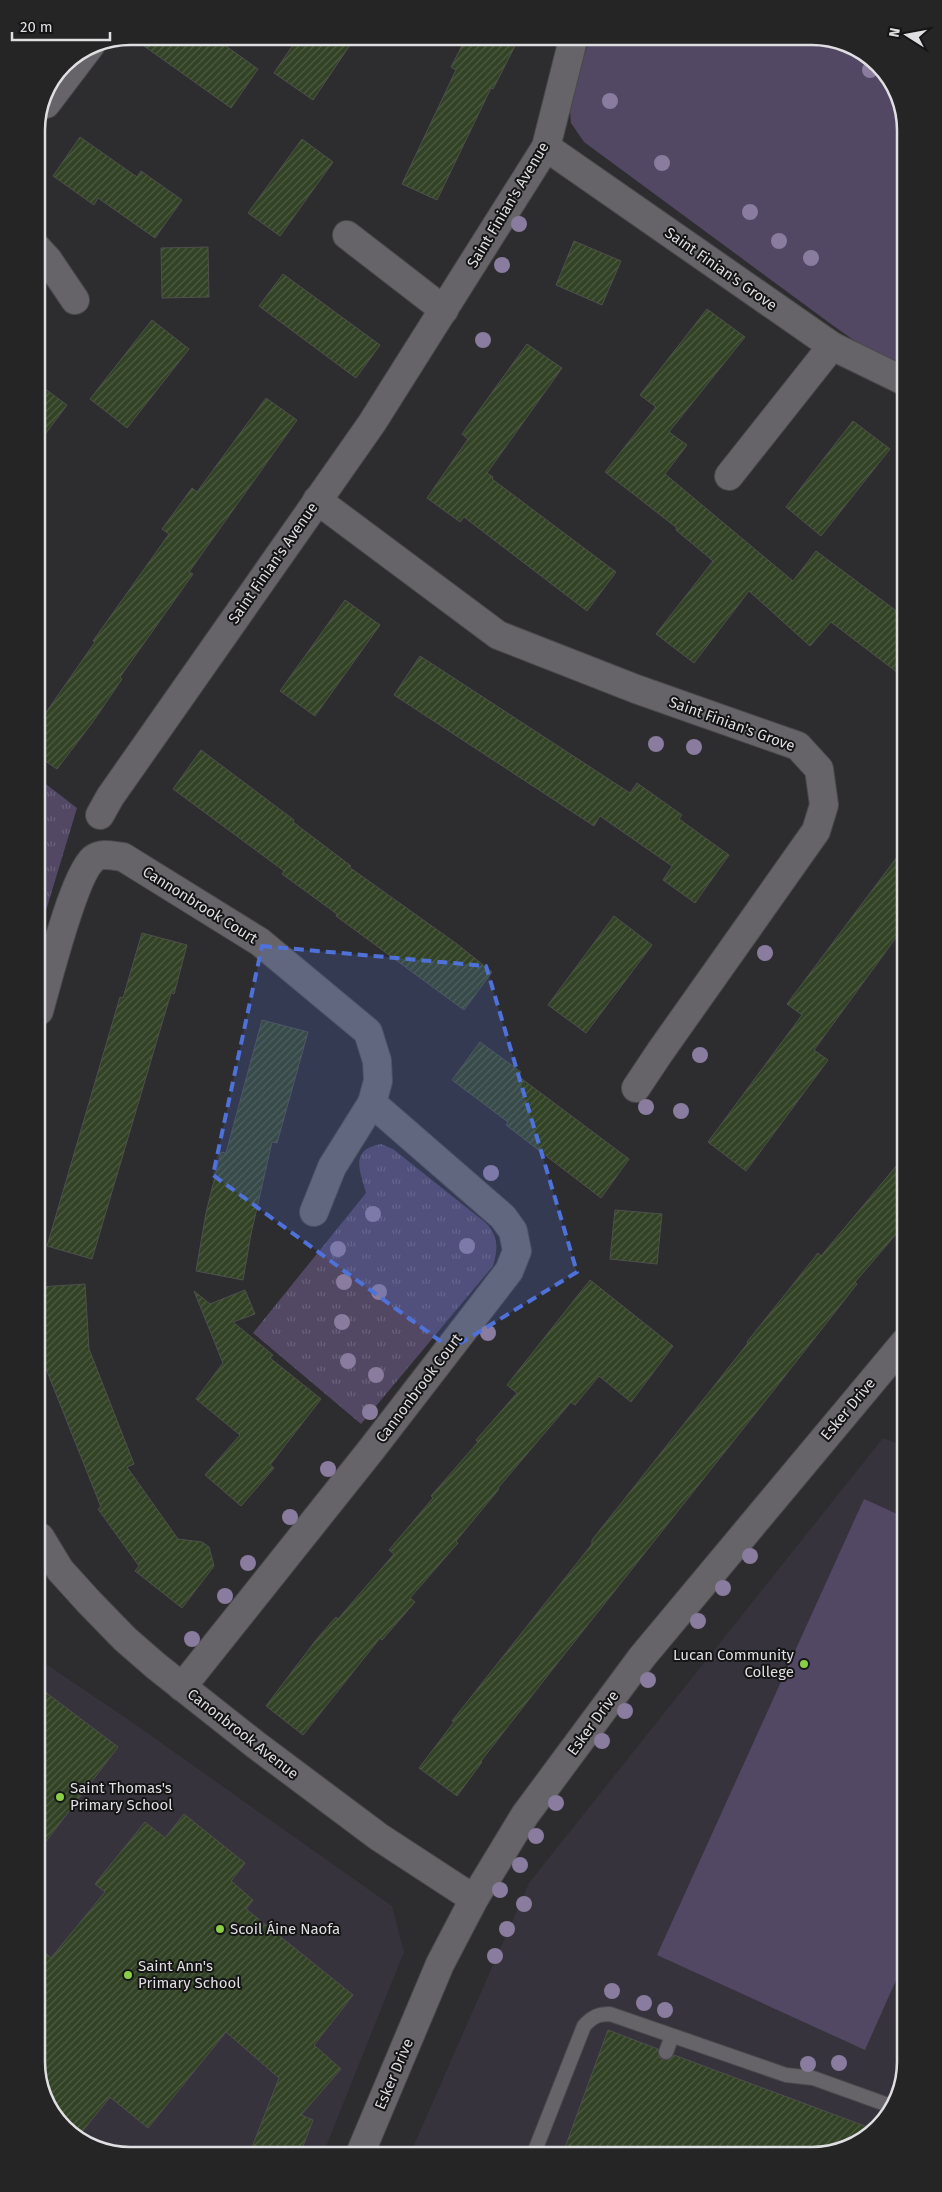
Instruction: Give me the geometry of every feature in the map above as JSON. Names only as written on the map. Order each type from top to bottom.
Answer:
[{"type":"street","name":"Saint Finian's Avenue","points":[[100,815],[110,797],[372,423],[546,147],[572,45]]},
{"type":"street","points":[[54,94],[76,65]]},
{"type":"street","name":"Saint Finian's Grove","points":[[546,147],[832,346],[897,378]]},
{"type":"street","points":[[347,235],[444,310]]},
{"type":"street","points":[[45,257],[75,300]]},
{"type":"street","points":[[729,476],[832,346]]},
{"type":"street","name":"Saint Finian's Grove","points":[[317,500],[498,636],[636,689],[798,746],[819,770],[824,805],[816,831],[636,1088]]},
{"type":"street","name":"Cannonbrook Court","points":[[45,988],[66,919],[85,869],[94,858],[100,855],[123,858],[260,942],[368,1032],[377,1061],[378,1081],[372,1104],[332,1167],[314,1212]]},
{"type":"street","name":"Cannonbrook Court","points":[[182,1687],[371,1450],[504,1277],[518,1251],[513,1231],[493,1207],[372,1104]]},
{"type":"street","name":"Esker Drive","points":[[363,2147],[440,1964],[474,1899],[525,1815],[642,1657],[897,1351]]},
{"type":"street","name":"Canonbrook Avenue","points":[[45,1545],[60,1570],[89,1602],[125,1639],[182,1687],[372,1831],[474,1899]]},
{"type":"lane","points":[[536,2147],[584,2026],[591,2018],[600,2014],[610,2014],[786,2076],[813,2078],[885,2104]]},
{"type":"lane","points":[[666,2052],[672,2036]]},
{"type":"highlighted area","points":[[262,946],[486,966],[577,1272],[451,1349],[213,1175]]},
{"type":"shaded area","name":"Lucan Community College","points":[[883,1438],[897,1443],[897,2062],[892,2089],[879,2114],[868,2126],[849,2138],[828,2145],[812,2147],[413,2147],[529,1883]]},
{"type":"shaded area","name":"Scoil Áine Naofa","points":[[45,1663],[126,1718],[392,1906],[404,1952],[326,2147],[125,2147],[98,2141],[78,2129],[63,2114],[54,2099],[47,2078],[45,2062]]},
{"type":"green space","points":[[588,45],[817,45],[844,51],[864,63],[886,88],[896,119],[897,364],[865,348],[835,327],[584,142],[571,123],[569,99]]},
{"type":"green space","points":[[45,783],[77,808],[45,914]]},
{"type":"green space","points":[[381,1144],[393,1149],[486,1223],[495,1238],[496,1254],[493,1266],[361,1424],[253,1333],[366,1193],[359,1162],[364,1151]]},
{"type":"green space","points":[[864,1499],[897,1514],[897,1978],[865,2050],[657,1955]]},
{"type":"building","points":[[143,45],[225,45],[258,69],[231,108]]},
{"type":"building","points":[[293,45],[350,45],[313,100],[274,73]]},
{"type":"building","points":[[462,45],[515,45],[493,89],[491,88],[437,200],[402,184],[456,70],[451,67]]},
{"type":"building","points":[[80,137],[137,177],[141,171],[182,200],[155,238],[98,198],[94,205],[53,176]]},
{"type":"building","points":[[302,139],[333,162],[280,236],[248,213]]},
{"type":"building","points":[[574,241],[621,261],[602,305],[556,285]]},
{"type":"building","points":[[208,247],[209,297],[162,298],[161,248]]},
{"type":"building","points":[[283,274],[380,345],[356,378],[259,306]]},
{"type":"building","points":[[707,309],[745,337],[669,432],[687,445],[665,474],[793,581],[816,551],[897,611],[897,672],[831,622],[810,646],[749,591],[694,663],[656,634],[713,561],[676,530],[677,528],[605,472],[656,407],[640,395]]},
{"type":"building","points":[[152,320],[189,349],[127,428],[90,399]]},
{"type":"building","points":[[527,344],[562,368],[487,473],[493,477],[492,479],[616,572],[587,611],[464,517],[460,522],[427,498],[468,439],[462,434]]},
{"type":"building","points":[[45,389],[67,405],[45,434]]},
{"type":"building","points":[[266,398],[297,420],[189,572],[193,574],[120,677],[122,679],[92,723],[57,769],[45,761],[45,714],[95,642],[93,641],[169,534],[162,529],[192,488],[197,492]]},
{"type":"building","points":[[853,421],[890,449],[821,536],[786,507]]},
{"type":"building","points":[[345,600],[380,625],[315,716],[280,691]]},
{"type":"building","points":[[420,656],[630,793],[637,783],[682,815],[679,819],[729,855],[695,903],[663,880],[672,866],[600,816],[594,826],[394,695]]},
{"type":"building","points":[[201,750],[294,820],[293,822],[351,866],[349,867],[457,944],[492,972],[464,1010],[336,916],[337,914],[282,874],[284,871],[173,789]]},
{"type":"building","points":[[897,857],[897,936],[814,1050],[828,1060],[746,1171],[708,1142],[802,1015],[787,1004]]},
{"type":"building","points":[[614,916],[652,945],[586,1033],[548,1005]]},
{"type":"building","points":[[142,933],[187,945],[174,994],[171,993],[92,1259],[47,1246],[120,997],[123,998]]},
{"type":"building","points":[[262,1020],[308,1032],[277,1143],[272,1142],[251,1234],[243,1280],[196,1271],[206,1213],[221,1152],[226,1153]]},
{"type":"building","points":[[480,1042],[521,1072],[518,1076],[629,1159],[601,1198],[506,1125],[508,1122],[452,1080]]},
{"type":"building","points":[[897,1165],[897,1233],[855,1282],[857,1284],[548,1675],[481,1761],[457,1796],[419,1768],[454,1722],[452,1721],[592,1544],[592,1540],[747,1342],[818,1253],[821,1256]]},
{"type":"building","points":[[615,1210],[662,1214],[657,1264],[610,1259]]},
{"type":"building","points":[[590,1280],[673,1346],[631,1402],[599,1376],[575,1405],[571,1402],[498,1488],[456,1541],[458,1543],[410,1598],[415,1602],[382,1640],[380,1638],[303,1735],[266,1706],[316,1640],[336,1617],[338,1619],[394,1554],[389,1550],[433,1498],[431,1496],[478,1442],[476,1440],[517,1393],[507,1385]]},
{"type":"building","points":[[85,1284],[89,1349],[134,1464],[127,1467],[178,1539],[202,1542],[209,1547],[214,1566],[182,1608],[135,1571],[139,1566],[98,1509],[101,1507],[45,1366],[45,1287]]},
{"type":"building","points":[[245,1290],[255,1314],[233,1322],[273,1355],[270,1358],[321,1399],[270,1465],[274,1468],[241,1506],[205,1475],[240,1435],[196,1399],[223,1363],[194,1291],[210,1304]]},
{"type":"building","name":"Saint Thomas's Primary School","points":[[45,1692],[118,1747],[45,1843]]},
{"type":"building","name":"Saint Ann's Primary School","points":[[184,1814],[245,1863],[231,1881],[253,1900],[246,1909],[353,1995],[314,2045],[341,2069],[301,2115],[313,2120],[303,2147],[252,2147],[279,2078],[226,2032],[148,2128],[110,2097],[82,2132],[63,2114],[54,2099],[47,2078],[45,2062],[45,1953],[51,1958],[105,1892],[95,1884],[145,1822],[165,1838]]},
{"type":"building","points":[[608,2030],[658,2049],[659,2057],[663,2060],[671,2059],[674,2055],[867,2127],[859,2133],[839,2142],[812,2147],[565,2147]]},
{"type":"place","name":"Lucan Community College","points":[[804,1664]]},
{"type":"place","name":"Saint Thomas's Primary School","points":[[60,1797]]},
{"type":"place","name":"Scoil Áine Naofa","points":[[220,1929]]},
{"type":"place","name":"Saint Ann's Primary School","points":[[128,1975]]}]
